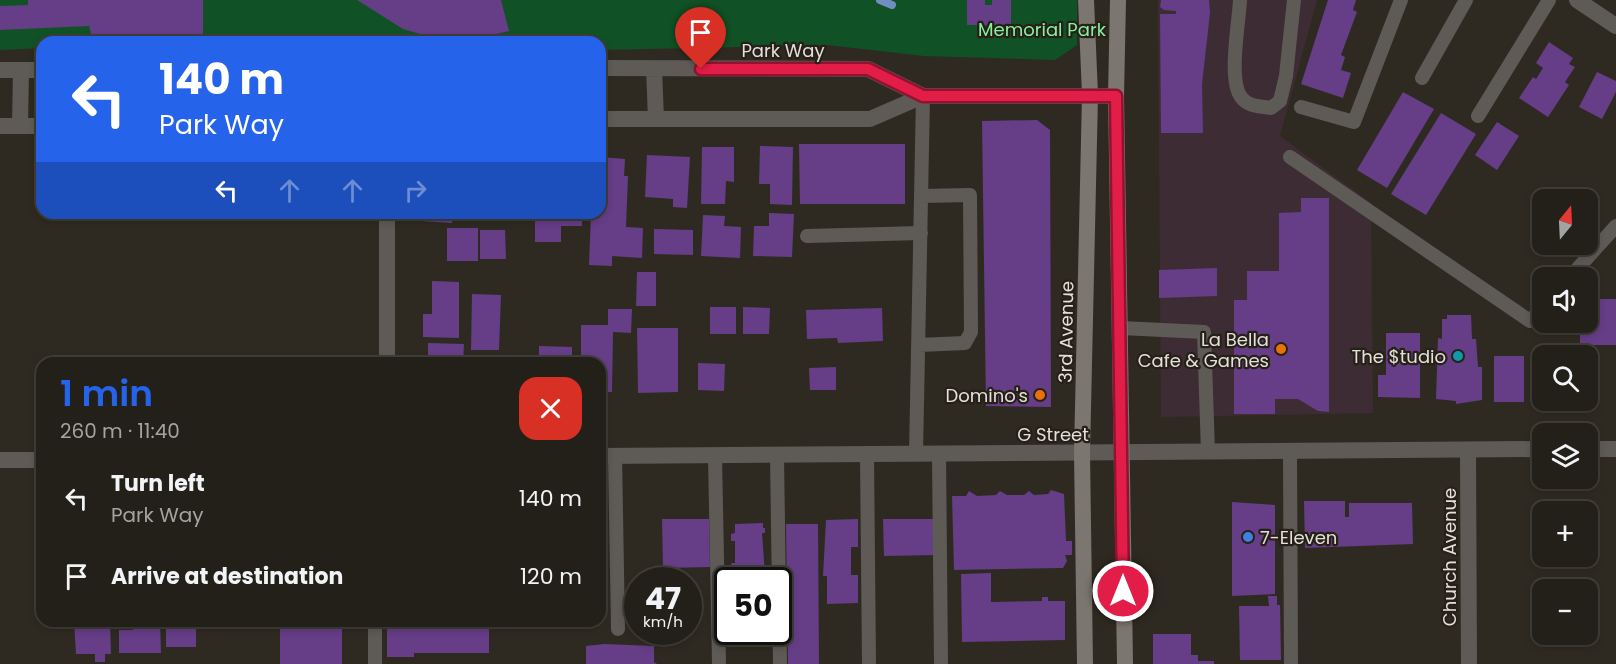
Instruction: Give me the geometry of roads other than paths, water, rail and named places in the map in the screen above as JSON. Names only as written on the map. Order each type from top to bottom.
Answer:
[{"type":"main road","name":"3rd Avenue","points":[[1085,664],[1082,453],[1090,95],[1086,0]]},
{"type":"main road","points":[[1118,0],[1116,96],[1125,664]]},
{"type":"street","points":[[1577,0],[1616,26]]},
{"type":"street","name":"Park Way","points":[[606,68],[868,69],[923,96]]},
{"type":"street","points":[[654,69],[656,119]]},
{"type":"street","points":[[0,70],[36,70]]},
{"type":"street","points":[[21,70],[21,126]]},
{"type":"street","name":"Park Way","points":[[606,119],[870,119],[923,96],[1116,96]]},
{"type":"street","points":[[0,126],[36,126]]},
{"type":"street","points":[[387,219],[387,357]]},
{"type":"street","name":"G Street","points":[[608,456],[1532,449]]},
{"type":"street","points":[[1598,449],[1616,449]]},
{"type":"street","name":"Church Avenue","points":[[1468,450],[1470,664]]},
{"type":"street","points":[[0,460],[36,460]]},
{"type":"lane","points":[[1240,0],[1235,73],[1240,96],[1251,105],[1271,108],[1280,101],[1286,76],[1294,0]]},
{"type":"lane","points":[[1301,107],[1354,122],[1401,0]]},
{"type":"lane","points":[[1422,78],[1466,0]]},
{"type":"lane","points":[[1478,116],[1549,0]]},
{"type":"lane","points":[[916,454],[923,96]]},
{"type":"lane","points":[[1290,157],[1530,321],[1532,319]]},
{"type":"lane","points":[[919,345],[965,343],[971,332],[970,195],[921,196]]},
{"type":"lane","points":[[1579,267],[1616,225]]},
{"type":"lane","points":[[807,236],[921,233]]},
{"type":"lane","points":[[1120,328],[1204,332],[1208,452]]},
{"type":"lane","points":[[1290,452],[1292,664]]},
{"type":"lane","points":[[867,454],[869,664]]},
{"type":"lane","points":[[939,454],[941,664]]},
{"type":"lane","points":[[715,455],[719,664]]},
{"type":"lane","points":[[777,455],[780,664]]},
{"type":"lane","points":[[608,456],[618,629]]},
{"type":"lane","points":[[375,627],[375,664]]},
{"type":"waterway","points":[[880,0],[892,5]]},
{"type":"place","name":"La Bella Cafe & Games","points":[[1281,349]]},
{"type":"place","name":"The $tudio","points":[[1458,356]]},
{"type":"place","name":"Domino's","points":[[1040,395]]},
{"type":"place","name":"7-Eleven","points":[[1248,537]]},
{"type":"park label","name":"Memorial Park","points":[[1042,29]]}]
